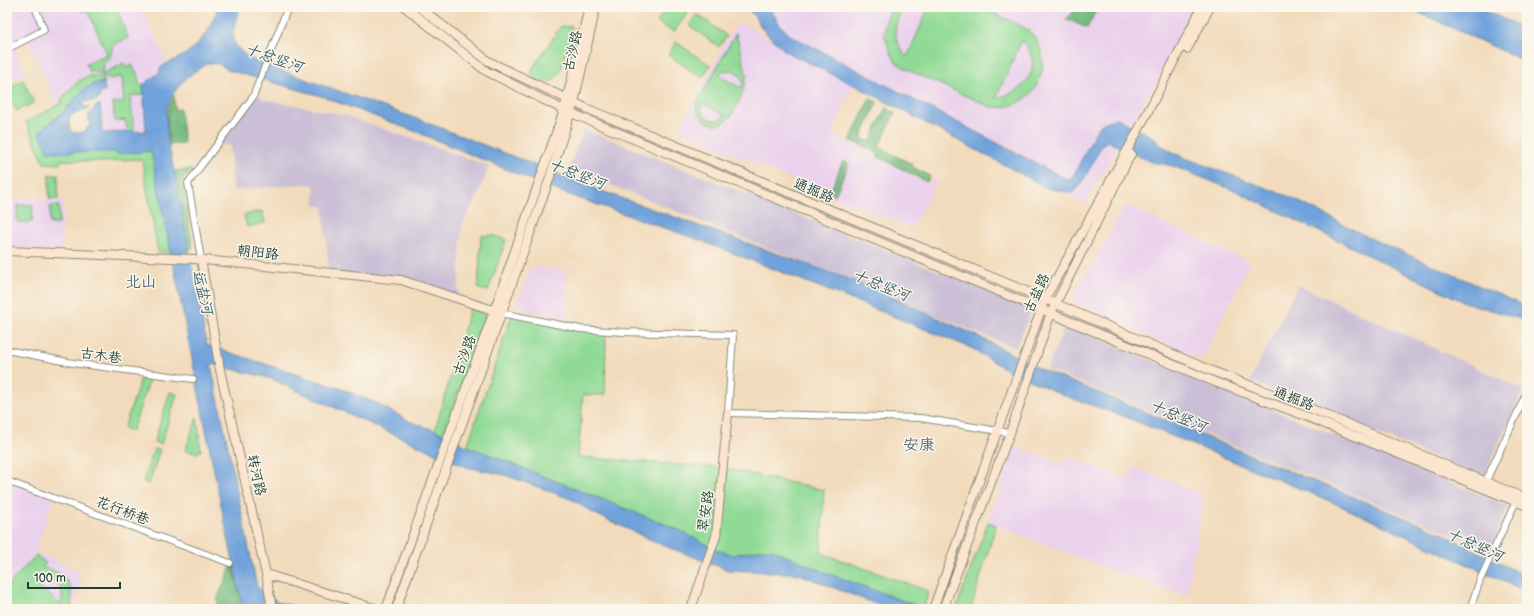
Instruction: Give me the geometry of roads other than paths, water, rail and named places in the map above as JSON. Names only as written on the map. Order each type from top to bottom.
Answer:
[{"type":"main road","name":"通掘路","points":[[405,7],[486,71],[567,111],[1215,382],[1517,498],[1527,499]]},
{"type":"main road","name":"通掘路","points":[[418,7],[488,62],[571,101],[1045,299],[1212,371],[1307,407],[1483,485]]},
{"type":"main road","name":"古沙路","points":[[571,101],[589,7]]},
{"type":"main road","name":"古沙路","points":[[571,101],[596,7]]},
{"type":"main road","name":"古盐路","points":[[1141,130],[1202,7]]},
{"type":"main road","name":"古盐路","points":[[934,607],[1045,299],[1210,7]]},
{"type":"main road","points":[[567,111],[571,101]]},
{"type":"main road","name":"古沙路","points":[[539,195],[546,159],[567,111]]},
{"type":"main road","name":"古沙路","points":[[396,609],[453,435],[539,195],[555,161],[567,111]]},
{"type":"main road","name":"古盐路","points":[[943,609],[1010,433],[1025,384],[1055,304],[1127,156]]},
{"type":"main road","name":"朝阳路","points":[[7,251],[197,259],[401,280],[498,312]]},
{"type":"main road","name":"转河路","points":[[197,259],[220,370],[269,585],[272,609]]},
{"type":"main road","name":"翠安路","points":[[690,609],[716,536],[728,413]]},
{"type":"main road","name":"古沙路","points":[[386,609],[442,467]]},
{"type":"main road","name":"通掘路","points":[[1517,498],[1527,506]]},
{"type":"main road","points":[[266,574],[377,609]]},
{"type":"street","points":[[7,49],[44,30],[34,7]]},
{"type":"street","points":[[197,259],[188,183],[253,97],[268,54],[288,7]]},
{"type":"street","points":[[498,312],[580,329],[623,332],[734,335],[728,413],[921,418],[1010,433]]},
{"type":"street","name":"古木巷","points":[[7,350],[73,364],[193,379]]},
{"type":"street","points":[[1483,485],[1527,392]]},
{"type":"street","name":"花行桥巷","points":[[7,481],[230,563]]},
{"type":"street","points":[[1470,609],[1480,580],[1517,498]]},
{"type":"water","points":[[218,7],[240,7],[234,26],[234,39],[240,50],[257,62],[423,121],[596,189],[856,282],[978,336],[1040,369],[1444,534],[1527,577],[1527,592],[1332,502],[1128,418],[1065,396],[1007,370],[971,348],[845,297],[699,240],[558,191],[419,133],[321,96],[228,70],[219,64],[208,63],[188,77],[177,88],[169,102],[166,118],[169,145],[207,345],[342,389],[376,403],[411,422],[435,430],[467,446],[679,530],[717,550],[733,555],[762,549],[773,550],[827,573],[925,609],[888,609],[799,574],[728,570],[662,545],[593,513],[573,500],[505,475],[466,467],[269,378],[211,364],[257,587],[278,602],[304,609],[274,609],[269,606],[260,605],[260,609],[243,609],[217,486],[151,151],[117,154],[115,152],[48,152],[39,132],[62,113],[86,88],[97,83],[104,82],[105,91],[99,94],[100,98],[94,101],[83,102],[83,106],[90,107],[85,111],[71,115],[69,120],[70,130],[75,133],[84,132],[90,125],[88,115],[97,105],[100,104],[102,133],[146,131],[143,85],[160,72],[160,68],[184,55],[201,40],[209,28]]},
{"type":"water","points":[[746,7],[769,7],[780,25],[790,35],[1068,180],[1071,180],[1097,129],[1103,123],[1117,118],[1156,139],[1159,144],[1180,156],[1288,196],[1370,238],[1527,307],[1527,321],[1464,302],[1238,192],[1173,166],[1151,162],[1107,141],[1102,145],[1081,185],[1073,193],[1047,188],[866,91],[785,51],[763,30],[755,17]]},
{"type":"water","points":[[1406,7],[1476,7],[1527,29],[1527,62]]},
{"type":"district","name":"北山","points":[[141,281]]},
{"type":"district","name":"安康","points":[[919,444]]},
{"type":"water label","name":"十总竖河","points":[[274,58]]},
{"type":"water label","name":"十总竖河","points":[[577,174]]},
{"type":"water label","name":"十总竖河","points":[[881,285]]},
{"type":"water label","name":"运盐河","points":[[203,292]]},
{"type":"water label","name":"十总竖河","points":[[1178,416]]},
{"type":"water label","name":"十总竖河","points":[[1475,545]]}]
